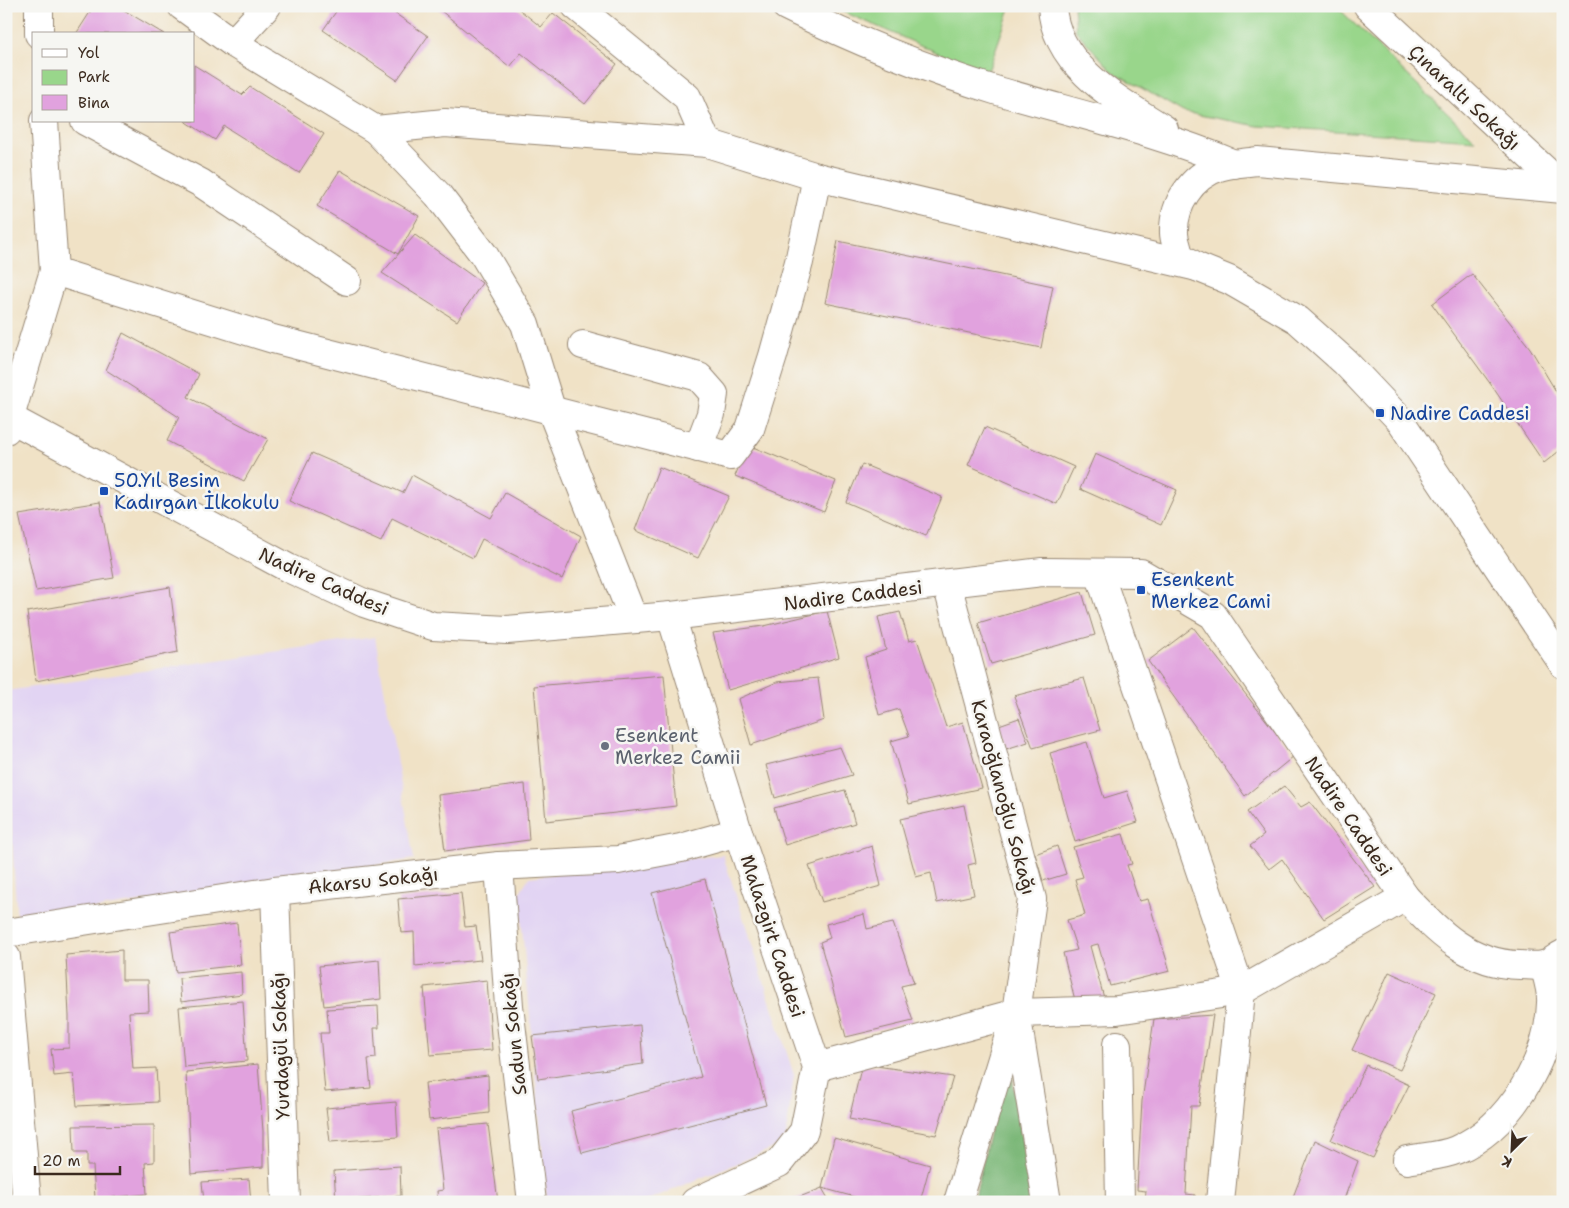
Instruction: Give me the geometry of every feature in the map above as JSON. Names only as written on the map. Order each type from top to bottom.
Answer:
[{"type":"street","points":[[39,6],[39,32]]},
{"type":"street","points":[[182,6],[233,42],[376,130],[438,195],[484,255],[524,324],[552,412],[633,618]]},
{"type":"street","points":[[233,42],[266,6]]},
{"type":"street","points":[[576,6],[687,97],[707,143]]},
{"type":"street","points":[[786,6],[826,26],[900,56],[987,87],[1187,144],[1234,164]]},
{"type":"street","points":[[1052,6],[1056,28],[1067,52],[1087,76],[1187,144]]},
{"type":"street","name":"Çınaraltı Sokağı","points":[[1368,6],[1563,188]]},
{"type":"street","points":[[8,421],[54,271],[44,122]]},
{"type":"street","points":[[87,122],[201,183],[347,281]]},
{"type":"street","points":[[376,130],[445,123],[707,143],[817,177],[1197,267],[1229,280],[1298,320],[1345,362],[1399,419],[1563,664]]},
{"type":"street","points":[[1197,267],[1179,256],[1174,234],[1176,212],[1185,193],[1199,177],[1219,167],[1257,162],[1563,188]]},
{"type":"street","points":[[54,271],[273,339],[552,412],[730,456],[750,429],[793,284],[817,177]]},
{"type":"street","points":[[583,346],[699,377],[714,394],[711,414],[698,448]]},
{"type":"street","name":"Nadire Caddesi","points":[[8,421],[288,568],[364,603],[433,626],[507,630],[671,616],[1042,572],[1141,573],[1213,615],[1405,897],[1441,935],[1466,952],[1488,961],[1509,965],[1553,959]]},
{"type":"street","points":[[1099,573],[1241,991],[1220,1202]]},
{"type":"street","name":"Karaoğlanoğlu Sokağı","points":[[947,584],[1032,899],[1016,1013]]},
{"type":"street","name":"Malazgirt Caddesi","points":[[671,616],[738,832],[817,1067]]},
{"type":"street","name":"Akarsu Sokağı","points":[[6,934],[275,891],[499,866],[625,858],[680,848],[738,832]]},
{"type":"street","name":"Sadun Sokağı","points":[[499,866],[508,1006],[532,1202]]},
{"type":"street","name":"Yurdagül Sokağı","points":[[275,891],[286,1202]]},
{"type":"street","points":[[695,1202],[779,1163],[804,1131],[817,1067],[1016,1013],[1116,1010],[1241,991],[1405,897]]},
{"type":"street","points":[[6,957],[19,1188]]},
{"type":"street","points":[[1407,1160],[1455,1150],[1486,1134],[1524,1090],[1548,1036],[1553,959]]},
{"type":"street","points":[[958,1202],[1016,1013]]},
{"type":"street","points":[[1016,1013],[1047,1202]]},
{"type":"street","points":[[1117,1046],[1120,1202]]},
{"type":"shaded area","points":[[375,637],[414,859],[17,921],[6,732],[6,691]]},
{"type":"shaded area","points":[[723,855],[794,1075],[785,1143],[643,1202],[547,1202],[519,894],[529,877]]},
{"type":"green space","points":[[830,6],[1011,6],[987,74]]},
{"type":"green space","points":[[1074,6],[1336,6],[1475,140],[1258,126],[1183,112],[1112,71],[1076,31]]},
{"type":"green space","points":[[1008,1050],[1031,1202],[974,1202]]},
{"type":"building","points":[[94,6],[117,6],[161,32],[77,32]]},
{"type":"building","points":[[340,6],[384,6],[428,36],[397,80],[323,30]]},
{"type":"building","points":[[435,6],[515,6],[541,27],[553,13],[617,64],[585,104],[521,53],[510,67]]},
{"type":"building","points":[[195,66],[242,95],[250,87],[324,134],[299,173],[224,126],[215,140],[187,122],[195,122]]},
{"type":"building","points":[[340,170],[419,216],[398,254],[317,206]]},
{"type":"building","points":[[415,235],[482,283],[457,321],[382,273]]},
{"type":"building","points":[[838,241],[1053,286],[1041,348],[825,303]]},
{"type":"building","points":[[1472,274],[1530,348],[1563,403],[1563,448],[1544,463],[1492,386],[1432,304]]},
{"type":"building","points":[[123,333],[199,374],[188,397],[268,439],[244,481],[167,441],[179,417],[106,370]]},
{"type":"building","points":[[985,427],[1074,467],[1057,504],[968,465]]},
{"type":"building","points":[[748,445],[836,481],[824,512],[735,476]]},
{"type":"building","points":[[312,453],[403,493],[412,475],[491,518],[505,493],[581,536],[562,579],[482,539],[473,558],[392,518],[381,542],[289,501]]},
{"type":"building","points":[[1095,454],[1177,490],[1161,525],[1080,489]]},
{"type":"building","points":[[862,464],[942,497],[926,536],[846,502]]},
{"type":"building","points":[[659,467],[729,496],[698,558],[635,530]]},
{"type":"building","points":[[100,502],[114,578],[36,591],[19,515]]},
{"type":"building","points":[[170,587],[178,652],[36,681],[27,612]]},
{"type":"building","points":[[1082,592],[1095,635],[991,664],[978,623]]},
{"type":"building","points":[[827,611],[839,657],[728,690],[713,633],[764,626]]},
{"type":"building","points":[[900,612],[909,641],[917,639],[946,727],[963,722],[982,788],[909,804],[891,741],[909,736],[899,709],[879,715],[865,657],[886,650],[878,617]]},
{"type":"building","points":[[1193,627],[1294,756],[1245,796],[1148,661]]},
{"type":"building","name":"Esenkent Merkez Camii","points":[[664,675],[676,806],[546,821],[534,686]]},
{"type":"building","points":[[818,678],[824,720],[751,745],[738,699],[777,682]]},
{"type":"building","points":[[1084,678],[1100,730],[1033,748],[1014,696]]},
{"type":"building","points":[[1019,718],[1028,742],[1006,749],[999,725]]},
{"type":"building","points":[[1087,742],[1104,798],[1127,791],[1138,822],[1075,842],[1050,753]]},
{"type":"building","points":[[840,747],[852,775],[775,798],[766,765]]},
{"type":"building","points":[[525,784],[529,840],[445,851],[438,795]]},
{"type":"building","points":[[1284,786],[1301,807],[1310,802],[1375,887],[1324,919],[1282,859],[1269,869],[1250,846],[1264,835],[1247,812]]},
{"type":"building","points":[[845,790],[855,823],[785,845],[774,808]]},
{"type":"building","points":[[964,805],[976,863],[968,865],[974,895],[937,903],[931,873],[916,877],[900,819]]},
{"type":"building","points":[[1123,834],[1132,864],[1127,865],[1139,901],[1148,899],[1170,971],[1110,986],[1098,944],[1090,946],[1104,998],[1076,1004],[1063,953],[1077,950],[1067,920],[1085,915],[1075,879],[1083,877],[1073,847]]},
{"type":"building","points":[[872,846],[881,886],[822,902],[809,866]]},
{"type":"building","points":[[1057,846],[1066,874],[1043,881],[1035,854]]},
{"type":"building","points":[[705,879],[766,1105],[582,1153],[571,1111],[701,1077],[652,893]]},
{"type":"building","points":[[461,893],[465,927],[476,926],[481,960],[415,966],[414,932],[401,933],[398,899]]},
{"type":"building","points":[[864,914],[867,929],[893,923],[914,983],[901,986],[913,1021],[846,1037],[820,942],[830,938],[826,924]]},
{"type":"building","points":[[237,923],[241,965],[176,972],[170,932]]},
{"type":"building","points":[[122,950],[122,980],[148,980],[149,1011],[129,1012],[133,1069],[156,1068],[158,1102],[77,1106],[74,1074],[54,1076],[51,1049],[69,1048],[66,955]]},
{"type":"building","points":[[379,960],[381,999],[324,1006],[319,966]]},
{"type":"building","points":[[241,972],[242,994],[181,1002],[179,978]]},
{"type":"building","points":[[1389,972],[1436,993],[1400,1070],[1352,1050]]},
{"type":"building","points":[[487,980],[492,1050],[430,1055],[424,987]]},
{"type":"building","points":[[243,1001],[247,1061],[184,1067],[179,1007]]},
{"type":"building","points":[[378,1006],[379,1028],[374,1028],[376,1058],[368,1059],[371,1088],[325,1092],[320,1033],[329,1033],[327,1009]]},
{"type":"building","points":[[1213,1015],[1199,1106],[1191,1106],[1186,1194],[1195,1195],[1195,1202],[1145,1202],[1146,1191],[1137,1190],[1142,1101],[1154,1019]]},
{"type":"building","points":[[640,1025],[643,1064],[538,1079],[532,1036]]},
{"type":"building","points":[[258,1064],[263,1131],[263,1167],[191,1174],[186,1072]]},
{"type":"building","points":[[862,1064],[953,1077],[936,1135],[849,1119]]},
{"type":"building","points":[[1366,1065],[1409,1085],[1373,1158],[1331,1140]]},
{"type":"building","points":[[488,1075],[489,1113],[429,1120],[425,1083]]},
{"type":"building","points":[[396,1102],[398,1137],[330,1142],[326,1108]]},
{"type":"building","points":[[488,1124],[498,1202],[438,1202],[437,1191],[443,1190],[436,1129]]},
{"type":"building","points":[[154,1125],[154,1162],[145,1163],[147,1194],[95,1199],[93,1166],[87,1166],[87,1153],[74,1153],[73,1126]]},
{"type":"building","points":[[834,1138],[930,1165],[920,1202],[873,1202],[822,1188]]},
{"type":"building","points":[[1315,1140],[1358,1161],[1343,1202],[1291,1202]]},
{"type":"building","points":[[400,1166],[401,1196],[336,1201],[334,1171]]},
{"type":"building","points":[[249,1179],[251,1202],[204,1202],[202,1182]]},
{"type":"building","points":[[822,1188],[830,1202],[787,1202]]},
{"type":"place","name":"Nadire Caddesi","points":[[1380,413]]},
{"type":"place","name":"50.Yıl Besim Kadırgan İlkokulu","points":[[104,491]]},
{"type":"place","name":"Esenkent Merkez Cami","points":[[1141,590]]},
{"type":"place","name":"Esenkent Merkez Camii","points":[[605,746]]}]
